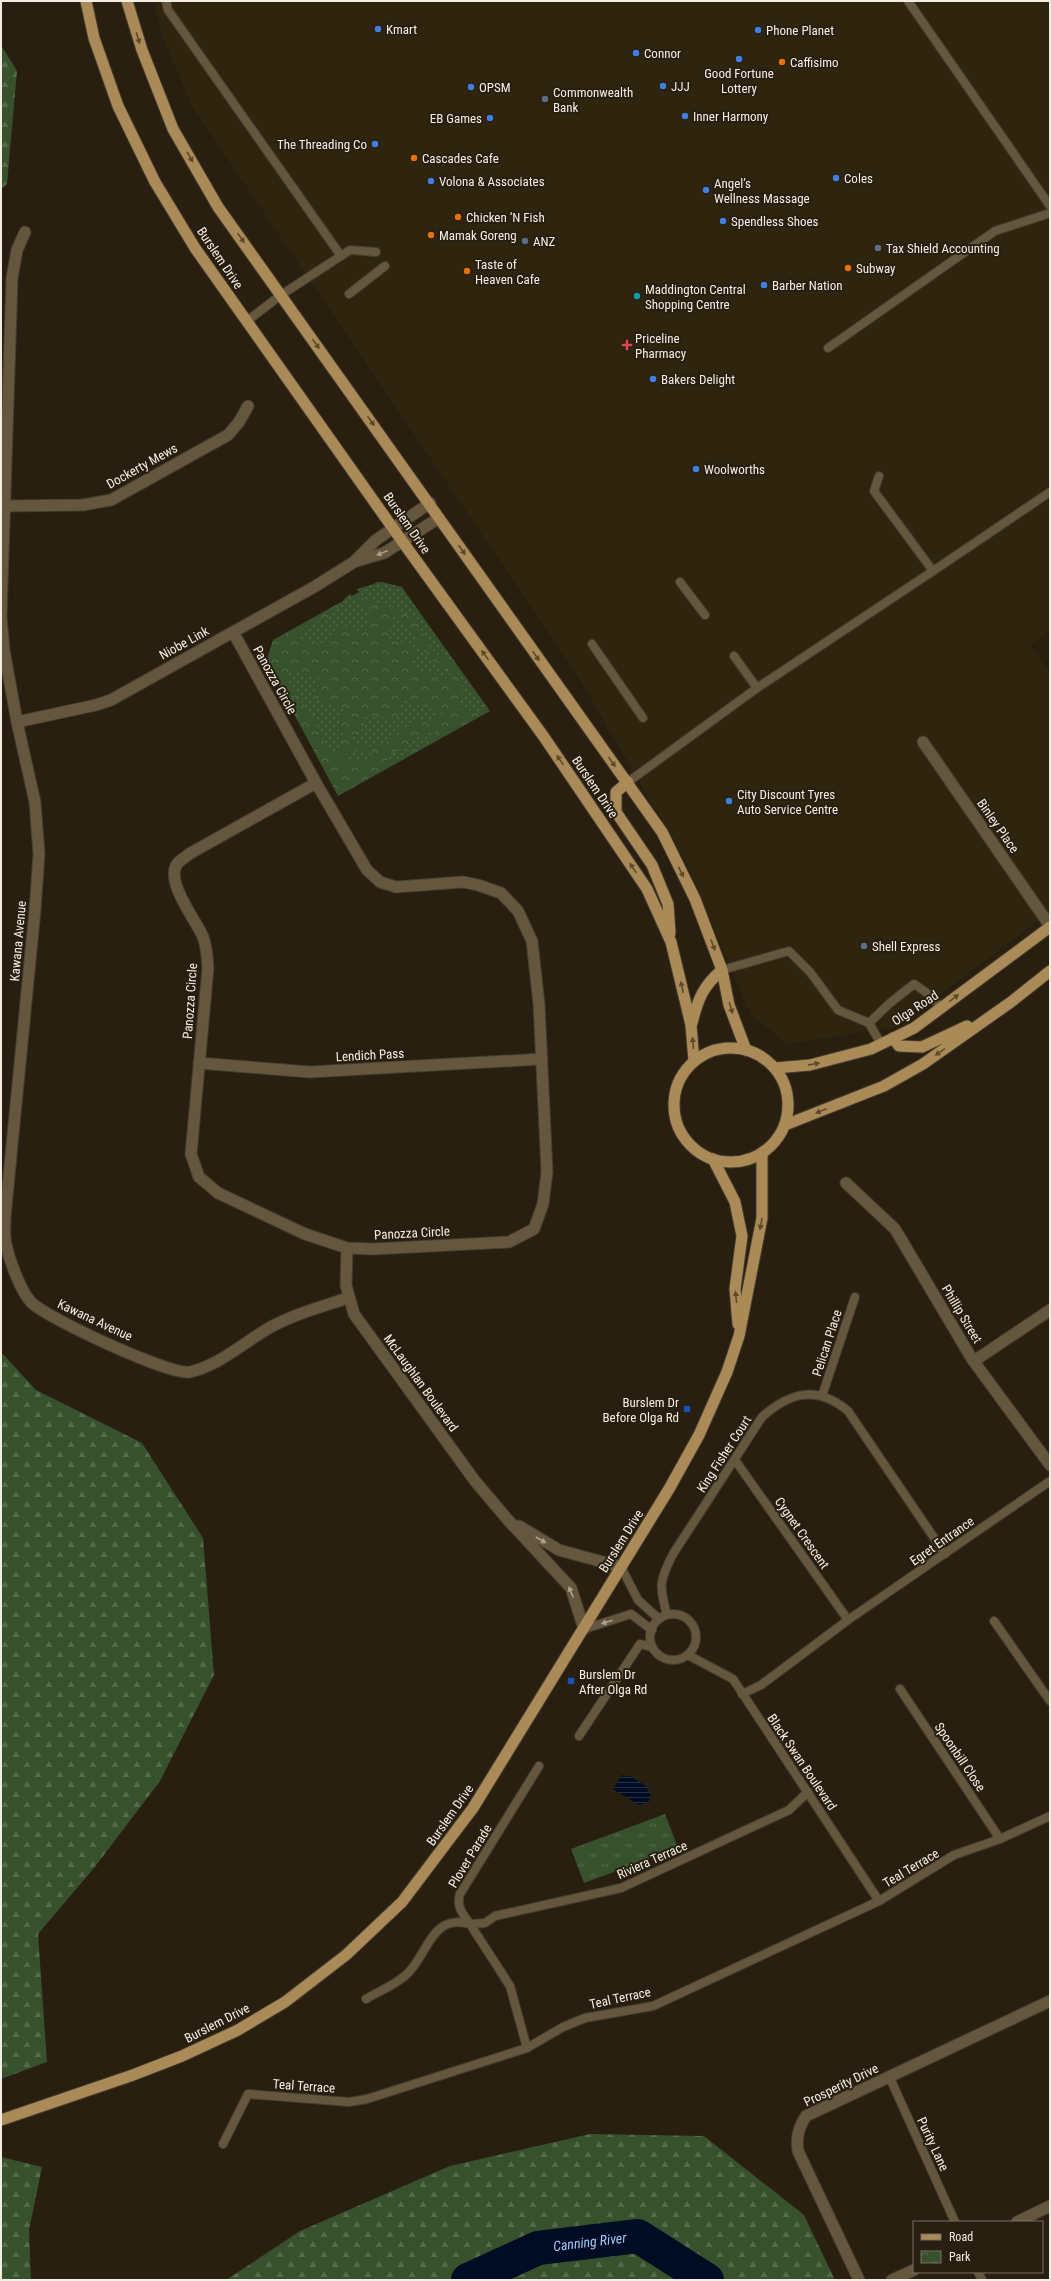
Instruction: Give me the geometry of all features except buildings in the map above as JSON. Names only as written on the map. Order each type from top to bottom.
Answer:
[{"type":"main road","name":"Burslem Drive","points":[[86,1],[94,38],[118,106],[155,182],[196,248],[402,541],[544,737],[646,889],[671,942],[691,1025],[694,1061]]},
{"type":"main road","points":[[127,1],[142,50],[173,129],[218,207],[628,782],[662,832],[695,899],[722,970],[729,1005],[746,1050]]},
{"type":"main road","points":[[628,782],[616,792],[616,812],[652,865],[668,904],[671,942]]},
{"type":"main road","name":"Olga Road","points":[[775,1068],[810,1066],[830,1061],[871,1049],[914,1028],[1050,926]]},
{"type":"main road","points":[[691,1025],[698,998],[710,980],[722,970]]},
{"type":"main road","points":[[785,1125],[884,1086],[923,1064],[1011,1002],[1050,971]]},
{"type":"main road","points":[[893,1038],[899,1046],[922,1047],[956,1032],[1011,1002]]},
{"type":"main road","points":[[722,1049],[746,1050],[762,1057],[775,1068],[783,1081],[787,1096],[788,1110],[785,1125],[771,1146],[762,1153],[746,1160],[730,1162],[713,1159],[698,1152],[685,1139],[676,1118],[674,1107],[676,1090],[683,1074],[694,1061],[710,1052],[722,1049]]},
{"type":"main road","name":"Burslem Drive","points":[[1,2120],[133,2075],[182,2056],[238,2030],[285,2002],[346,1956],[402,1902],[473,1808],[669,1490],[699,1435],[727,1372],[740,1336],[762,1218],[762,1153]]},
{"type":"main road","name":"Burslem Drive","points":[[713,1159],[735,1202],[742,1236],[735,1289],[740,1336]]},
{"type":"street","name":"Kawana Avenue","points":[[25,232],[17,250],[12,278],[1,616],[4,650],[17,722],[35,802],[39,854],[35,910],[5,1217],[6,1244],[21,1285],[31,1302],[51,1317],[162,1367],[189,1372],[218,1361],[268,1329],[294,1316],[348,1298]]},
{"type":"street","name":"Dockerty Mews","points":[[5,506],[83,505],[111,500],[228,435],[239,422],[248,406]]},
{"type":"street","name":"Niobe Link","points":[[354,562],[376,540],[430,504]]},
{"type":"street","name":"Niobe Link","points":[[17,722],[96,705],[111,700],[354,562],[384,553],[439,518]]},
{"type":"street","name":"Panozza Circle","points":[[233,632],[316,783],[367,870],[380,882],[402,887],[463,882],[501,893],[518,911],[532,941],[539,1004],[547,1172],[544,1204],[534,1229],[509,1242],[373,1249],[347,1248],[305,1234],[218,1193],[199,1177],[191,1154],[208,968],[207,952],[203,937],[177,888],[174,874],[177,864],[189,854],[316,783]]},
{"type":"street","name":"Binley Place","points":[[923,742],[1050,926]]},
{"type":"street","name":"Lendich Pass","points":[[199,1063],[310,1072],[542,1059]]},
{"type":"street","name":"Phillip Street","points":[[846,1183],[895,1229],[974,1361],[1050,1465]]},
{"type":"street","name":"McLaughlan Boulevard","points":[[347,1248],[346,1285],[348,1298],[354,1314],[475,1481],[508,1520],[571,1588],[584,1629]]},
{"type":"street","points":[[974,1361],[1050,1310]]},
{"type":"street","name":"McLaughlan Boulevard","points":[[508,1520],[559,1550],[621,1567]]},
{"type":"street","name":"Prosperity Drive","points":[[859,2280],[798,2151],[797,2138],[800,2125],[806,2116],[1050,2001]]},
{"type":"street","points":[[1019,2221],[1050,2206]]},
{"type":"street","points":[[892,2280],[913,2270]]},
{"type":"lane","points":[[166,1],[168,10],[341,256]]},
{"type":"lane","points":[[908,1],[1050,206]]},
{"type":"lane","points":[[828,348],[995,231],[1050,212]]},
{"type":"lane","points":[[247,321],[281,295],[350,250],[376,252]]},
{"type":"lane","points":[[349,294],[385,266]]},
{"type":"lane","points":[[879,476],[874,491],[933,571]]},
{"type":"lane","points":[[628,782],[758,688],[1050,492]]},
{"type":"lane","points":[[680,582],[705,615]]},
{"type":"lane","points":[[592,644],[643,718]]},
{"type":"lane","points":[[734,656],[758,688]]},
{"type":"lane","points":[[722,970],[789,951],[810,972],[838,1010],[869,1023],[881,1044]]},
{"type":"lane","points":[[869,1023],[890,1003],[914,984],[930,995],[941,1008]]},
{"type":"lane","name":"Pelican Place","points":[[822,1396],[855,1297]]},
{"type":"lane","name":"King Fisher Court","points":[[663,1617],[661,1592],[662,1575],[673,1554],[762,1417],[777,1403],[798,1395],[822,1396],[836,1401],[848,1411],[944,1554]]},
{"type":"lane","name":"Cygnet Crescent","points":[[735,1460],[848,1620]]},
{"type":"lane","name":"Egret Entrance","points":[[742,1694],[761,1685],[848,1620],[1050,1481]]},
{"type":"lane","points":[[579,1736],[640,1644],[652,1647],[661,1657],[668,1660],[682,1659],[688,1655],[696,1642],[694,1627],[683,1616],[663,1617],[638,1600],[621,1567]]},
{"type":"lane","points":[[584,1629],[631,1614],[652,1630]]},
{"type":"lane","points":[[652,1647],[652,1630],[663,1617]]},
{"type":"lane","points":[[994,1621],[1050,1700]]},
{"type":"lane","name":"Black Swan Boulevard","points":[[688,1655],[733,1679],[880,1901]]},
{"type":"lane","name":"Spoonbill Close","points":[[900,1689],[1000,1839]]},
{"type":"lane","name":"Plover Parade","points":[[526,2048],[510,1986],[460,1909],[458,1902],[460,1894],[539,1766]]},
{"type":"lane","name":"Riviera Terrace","points":[[470,1924],[485,1923],[495,1916],[621,1888],[789,1810],[808,1792]]},
{"type":"lane","name":"Teal Terrace","points":[[222,2144],[248,2094],[349,2102],[367,2099],[526,2048],[562,2026],[584,2018],[653,2006],[880,1901],[954,1855],[1000,1839],[1050,1816]]},
{"type":"lane","points":[[366,1999],[407,1975],[435,1934],[443,1926],[457,1921],[470,1924]]},
{"type":"lane","name":"Purity Lane","points":[[889,2076],[955,2221]]},
{"type":"shaded area","points":[[154,1],[1050,1],[1050,630],[1030,645],[1050,673],[1050,912],[896,1027],[788,1044],[751,1015],[687,864],[577,675],[192,106],[162,36]]},
{"type":"green space","points":[[1,45],[17,71],[7,184],[1,189]]},
{"type":"green space","points":[[377,582],[403,589],[490,711],[338,796],[266,662],[273,640]]},
{"type":"green space","points":[[381,582],[402,587],[485,708],[476,713],[471,710],[459,710],[463,691],[458,673],[447,660],[431,649],[417,622],[396,608],[363,598],[357,589]]},
{"type":"green space","points":[[350,594],[363,607],[371,610],[365,632],[336,624],[329,646],[297,638],[307,626],[332,615]]},
{"type":"green space","points":[[394,617],[401,619],[406,623],[425,653],[448,671],[454,680],[411,667],[416,647],[387,638]]},
{"type":"green space","points":[[288,670],[320,678],[314,699],[343,709],[337,730],[342,732],[344,737],[336,755],[330,750],[323,740],[311,713],[292,688]]},
{"type":"green space","points":[[402,700],[445,712],[432,719],[418,721],[408,725],[383,745],[372,747],[354,743],[351,739],[353,733],[361,734],[366,714],[396,722]]},
{"type":"green space","points":[[432,731],[439,734],[387,765],[387,760],[394,751],[406,746],[425,733]]},
{"type":"green space","points":[[351,749],[363,753],[378,753],[368,762],[341,761]]},
{"type":"green space","points":[[1,1352],[36,1390],[142,1443],[203,1538],[214,1675],[160,1781],[94,1868],[38,1934],[47,2062],[1,2079]]},
{"type":"green space","points":[[665,1814],[678,1848],[584,1883],[571,1849]]},
{"type":"green space","points":[[590,2134],[704,2136],[804,2215],[835,2280],[226,2280],[300,2231],[450,2166]]},
{"type":"green space","points":[[1,2157],[42,2167],[29,2230],[31,2280],[1,2280]]},
{"type":"water","points":[[622,1775],[627,1777],[628,1775],[646,1786],[651,1797],[648,1802],[639,1805],[613,1789]]},
{"type":"waterway","name":"Canning River","points":[[468,2280],[538,2248],[638,2236],[707,2280]]},
{"type":"place","name":"Kmart","points":[[378,29]]},
{"type":"place","name":"Phone Planet","points":[[758,30]]},
{"type":"place","name":"Connor","points":[[636,53]]},
{"type":"place","name":"Good Fortune Lottery","points":[[739,59]]},
{"type":"place","name":"Caffisimo","points":[[782,62]]},
{"type":"place","name":"JJJ","points":[[663,86]]},
{"type":"place","name":"OPSM","points":[[471,87]]},
{"type":"place","name":"Commonwealth Bank","points":[[545,99]]},
{"type":"place","name":"Inner Harmony","points":[[685,116]]},
{"type":"place","name":"EB Games","points":[[490,118]]},
{"type":"place","name":"The Threading Co","points":[[375,144]]},
{"type":"place","name":"Cascades Cafe","points":[[414,158]]},
{"type":"place","name":"Coles","points":[[836,178]]},
{"type":"place","name":"Volona & Associates","points":[[431,181]]},
{"type":"place","name":"Angel’s Wellness Massage","points":[[706,190]]},
{"type":"place","name":"Chicken ‘N Fish","points":[[458,217]]},
{"type":"place","name":"Spendless Shoes","points":[[723,221]]},
{"type":"place","name":"Mamak Goreng","points":[[431,235]]},
{"type":"place","name":"ANZ","points":[[525,241]]},
{"type":"place","name":"Tax Shield Accounting","points":[[878,248]]},
{"type":"place","name":"Subway","points":[[848,268]]},
{"type":"place","name":"Taste of Heaven Cafe","points":[[467,271]]},
{"type":"place","name":"Barber Nation","points":[[764,285]]},
{"type":"place","name":"Maddington Central Shopping Centre","points":[[637,296]]},
{"type":"place","name":"Priceline Pharmacy","points":[[627,345]]},
{"type":"place","name":"Bakers Delight","points":[[653,379]]},
{"type":"place","name":"Woolworths","points":[[696,469]]},
{"type":"place","name":"City Discount Tyres Auto Service Centre","points":[[729,801]]},
{"type":"place","name":"Shell Express","points":[[864,946]]},
{"type":"place","name":"Burslem Dr Before Olga Rd","points":[[687,1409]]},
{"type":"place","name":"Burslem Dr After Olga Rd","points":[[571,1681]]}]
